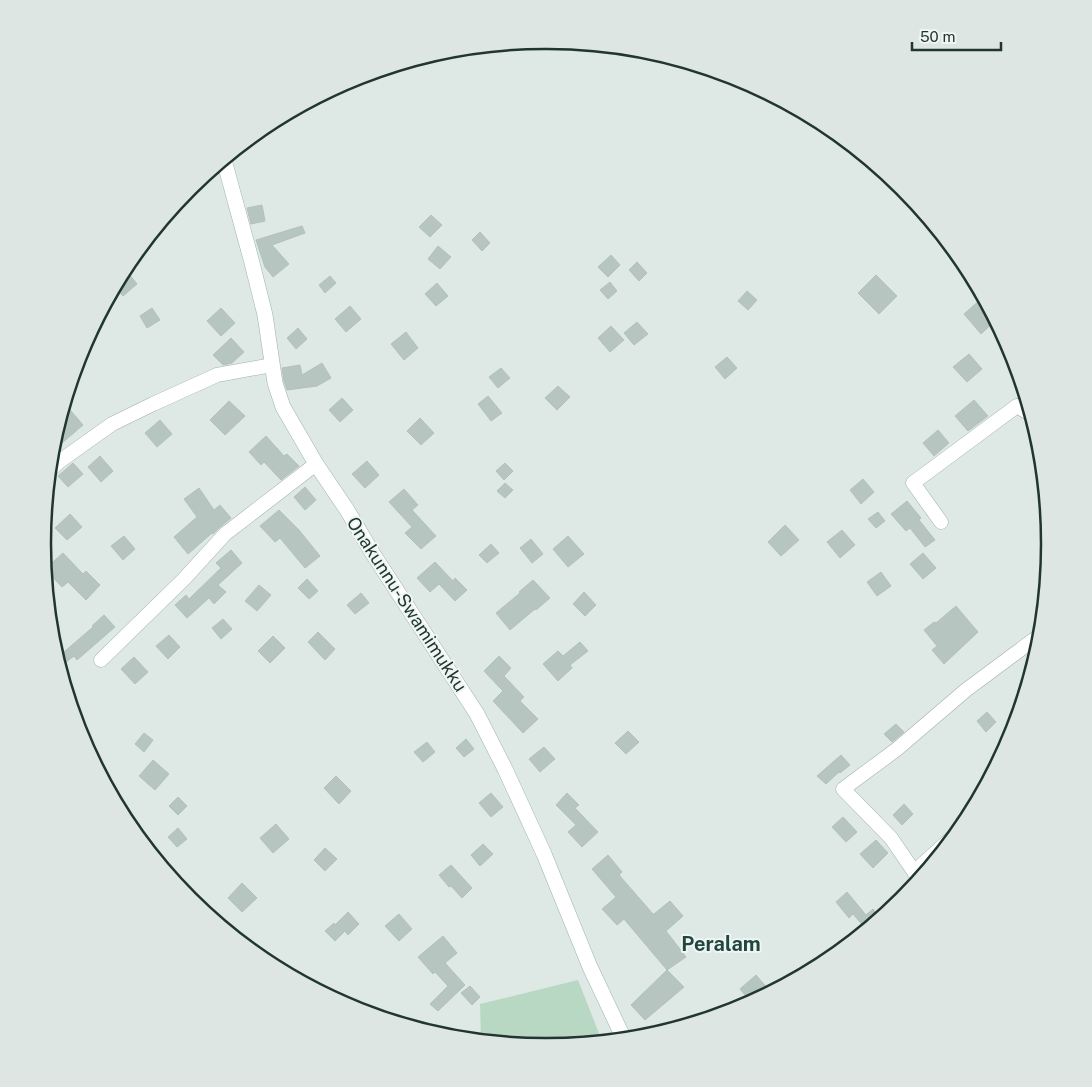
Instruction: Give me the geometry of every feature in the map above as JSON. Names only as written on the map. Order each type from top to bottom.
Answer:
[{"type":"street","name":"Onakunnu-Swamimukku","points":[[226,167],[265,316],[275,383],[283,408],[316,464],[477,714],[506,769],[544,854],[590,967],[621,1032]]},
{"type":"street","points":[[58,463],[112,424],[153,404],[218,376],[272,365]]},
{"type":"street","points":[[942,522],[913,484],[1017,406],[1022,409]]},
{"type":"street","points":[[101,660],[184,579],[225,534],[316,464]]},
{"type":"street","points":[[914,874],[891,838],[843,789],[897,750],[966,690],[1030,643]]},
{"type":"green space","points":[[578,980],[600,1035],[546,1038],[481,1034],[480,1004]]},
{"type":"building","points":[[262,205],[265,221],[251,224],[247,208]]},
{"type":"building","points":[[431,215],[442,225],[430,237],[419,227]]},
{"type":"building","points":[[302,226],[305,233],[272,245],[289,264],[273,277],[265,267],[256,240]]},
{"type":"building","points":[[480,232],[490,243],[482,251],[472,240]]},
{"type":"building","points":[[438,246],[451,257],[440,269],[428,259]]},
{"type":"building","points":[[611,255],[620,265],[608,277],[598,267]]},
{"type":"building","points":[[637,262],[647,273],[639,281],[629,270]]},
{"type":"building","points":[[876,275],[897,296],[879,314],[858,293]]},
{"type":"building","points":[[131,276],[137,284],[123,296],[120,293]]},
{"type":"building","points":[[330,276],[336,283],[325,293],[319,285]]},
{"type":"building","points":[[610,282],[617,291],[608,299],[600,290]]},
{"type":"building","points":[[437,283],[448,296],[436,306],[425,294]]},
{"type":"building","points":[[747,291],[757,300],[748,310],[738,301]]},
{"type":"building","points":[[977,302],[990,325],[981,334],[964,314]]},
{"type":"building","points":[[350,306],[361,319],[346,332],[335,319]]},
{"type":"building","points":[[152,308],[160,320],[147,328],[140,316]]},
{"type":"building","points":[[221,308],[235,323],[221,336],[207,321]]},
{"type":"building","points":[[637,322],[648,334],[634,345],[624,333]]},
{"type":"building","points":[[611,326],[624,340],[610,352],[598,338]]},
{"type":"building","points":[[298,328],[307,339],[296,349],[287,338]]},
{"type":"building","points":[[406,332],[418,348],[404,360],[391,344]]},
{"type":"building","points":[[231,338],[244,352],[232,363],[223,365],[213,355]]},
{"type":"building","points":[[969,354],[982,369],[967,382],[953,367]]},
{"type":"building","points":[[727,357],[737,368],[725,379],[715,367]]},
{"type":"building","points":[[322,363],[331,378],[317,386],[287,390],[282,368],[300,365],[302,375]]},
{"type":"building","points":[[501,368],[510,378],[498,388],[489,377]]},
{"type":"building","points":[[558,386],[570,397],[557,410],[545,398]]},
{"type":"building","points":[[488,396],[502,413],[491,421],[478,404]]},
{"type":"building","points":[[342,398],[353,410],[340,422],[329,410]]},
{"type":"building","points":[[974,400],[988,416],[968,431],[955,416]]},
{"type":"building","points":[[229,401],[245,416],[225,435],[210,420]]},
{"type":"building","points":[[70,410],[83,425],[62,443],[68,415]]},
{"type":"building","points":[[420,418],[434,433],[421,445],[407,431]]},
{"type":"building","points":[[160,420],[172,434],[157,447],[145,433]]},
{"type":"building","points":[[938,430],[949,443],[934,456],[923,443]]},
{"type":"building","points":[[266,436],[284,456],[287,454],[299,466],[281,480],[264,462],[261,465],[249,452]]},
{"type":"building","points":[[100,456],[113,471],[101,482],[88,467]]},
{"type":"building","points":[[367,461],[379,475],[365,488],[352,474]]},
{"type":"building","points":[[73,463],[83,474],[68,487],[58,476]]},
{"type":"building","points":[[505,463],[513,471],[504,480],[496,471]]},
{"type":"building","points":[[863,479],[874,492],[861,504],[850,490]]},
{"type":"building","points":[[505,483],[513,490],[505,498],[497,491]]},
{"type":"building","points":[[305,487],[316,500],[305,510],[294,497]]},
{"type":"building","points":[[199,488],[214,510],[220,505],[231,518],[188,554],[174,537],[197,517],[184,499]]},
{"type":"building","points":[[404,489],[418,505],[412,510],[436,536],[421,549],[405,533],[412,527],[389,502]]},
{"type":"building","points":[[907,501],[935,540],[925,547],[910,528],[906,531],[891,514]]},
{"type":"building","points":[[279,510],[299,530],[320,556],[305,568],[280,538],[275,542],[260,526]]},
{"type":"building","points":[[878,512],[885,521],[876,528],[868,519]]},
{"type":"building","points":[[70,514],[82,527],[67,540],[55,528]]},
{"type":"building","points":[[785,525],[799,540],[781,556],[768,542]]},
{"type":"building","points":[[842,530],[855,545],[840,558],[827,542]]},
{"type":"building","points":[[124,536],[135,549],[123,560],[111,546]]},
{"type":"building","points":[[568,536],[584,554],[568,567],[553,549]]},
{"type":"building","points":[[531,539],[543,554],[532,563],[520,548]]},
{"type":"building","points":[[491,544],[499,553],[487,563],[479,555]]},
{"type":"building","points":[[231,550],[242,563],[218,585],[226,592],[214,604],[209,598],[187,618],[175,605],[186,595],[189,599],[221,568],[216,563]]},
{"type":"building","points":[[63,553],[83,574],[86,571],[100,585],[86,600],[68,582],[62,587],[52,576],[52,563]]},
{"type":"building","points":[[923,553],[936,568],[923,579],[910,564]]},
{"type":"building","points":[[435,562],[453,581],[455,578],[467,590],[455,601],[439,584],[430,592],[417,578]]},
{"type":"building","points":[[881,572],[891,586],[877,596],[867,582]]},
{"type":"building","points":[[307,579],[318,591],[309,599],[298,588]]},
{"type":"building","points":[[533,580],[550,598],[510,630],[496,613]]},
{"type":"building","points":[[259,585],[271,595],[257,611],[245,601]]},
{"type":"building","points":[[584,592],[596,605],[585,616],[573,604]]},
{"type":"building","points":[[361,593],[369,603],[355,614],[347,605]]},
{"type":"building","points":[[956,606],[978,632],[944,664],[932,650],[937,646],[924,630],[934,622],[936,623]]},
{"type":"building","points":[[104,615],[115,627],[77,660],[74,656],[66,662],[64,652]]},
{"type":"building","points":[[223,619],[232,629],[221,639],[212,628]]},
{"type":"building","points":[[318,632],[335,649],[325,660],[308,642]]},
{"type":"building","points":[[169,635],[180,647],[168,659],[156,646]]},
{"type":"building","points":[[273,636],[285,648],[270,663],[258,651]]},
{"type":"building","points":[[580,642],[588,651],[570,665],[572,668],[558,681],[543,664],[558,651],[563,656]]},
{"type":"building","points":[[499,656],[511,668],[504,676],[524,697],[520,701],[538,719],[523,733],[493,701],[503,691],[484,671]]},
{"type":"building","points":[[134,657],[148,672],[135,684],[121,669]]},
{"type":"building","points":[[987,712],[996,722],[986,732],[977,721]]},
{"type":"building","points":[[896,724],[904,732],[892,742],[884,734]]},
{"type":"building","points":[[628,731],[639,742],[626,754],[615,743]]},
{"type":"building","points":[[144,733],[153,740],[144,752],[135,744]]},
{"type":"building","points":[[466,739],[474,749],[464,757],[456,748]]},
{"type":"building","points":[[427,742],[435,752],[423,762],[414,752]]},
{"type":"building","points":[[544,747],[555,759],[540,772],[529,759]]},
{"type":"building","points":[[841,755],[850,765],[826,784],[817,776]]},
{"type":"building","points":[[153,760],[169,774],[155,790],[139,776]]},
{"type":"building","points":[[336,776],[351,791],[339,804],[324,788]]},
{"type":"building","points":[[491,793],[503,807],[491,817],[479,803]]},
{"type":"building","points":[[567,793],[579,805],[575,808],[598,832],[582,847],[568,832],[576,825],[556,805]]},
{"type":"building","points":[[178,797],[187,806],[178,815],[169,806]]},
{"type":"building","points":[[904,804],[913,814],[902,825],[893,815]]},
{"type":"building","points":[[843,817],[857,832],[846,842],[832,827]]},
{"type":"building","points":[[276,824],[289,839],[273,853],[260,838]]},
{"type":"building","points":[[178,828],[187,839],[177,847],[168,837]]},
{"type":"building","points":[[876,840],[888,853],[873,868],[860,854]]},
{"type":"building","points":[[483,844],[493,854],[480,866],[471,855]]},
{"type":"building","points":[[325,848],[337,859],[325,871],[314,860]]},
{"type":"building","points":[[608,855],[622,872],[619,875],[653,914],[670,901],[683,916],[666,931],[686,957],[667,970],[624,919],[617,925],[602,909],[616,897],[592,869]]},
{"type":"building","points":[[451,865],[472,888],[462,898],[439,875]]},
{"type":"building","points":[[242,883],[257,898],[242,912],[228,898]]},
{"type":"building","points":[[847,892],[866,915],[873,909],[875,912],[862,924],[853,914],[849,918],[836,902]]},
{"type":"building","points":[[348,912],[359,924],[348,935],[345,931],[335,941],[325,931],[334,923],[335,925]]},
{"type":"building","points":[[399,914],[412,929],[399,941],[385,926]]},
{"type":"building","points":[[443,936],[457,953],[445,963],[465,985],[438,1011],[430,1004],[448,986],[435,972],[433,974],[418,957]]},
{"type":"building","points":[[667,970],[684,987],[645,1020],[631,1005]]},
{"type":"building","points":[[756,975],[766,986],[746,996],[740,989]]},
{"type":"building","points":[[470,986],[480,997],[472,1005],[461,993]]},
{"type":"district","name":"Peralam","points":[[721,944]]}]
